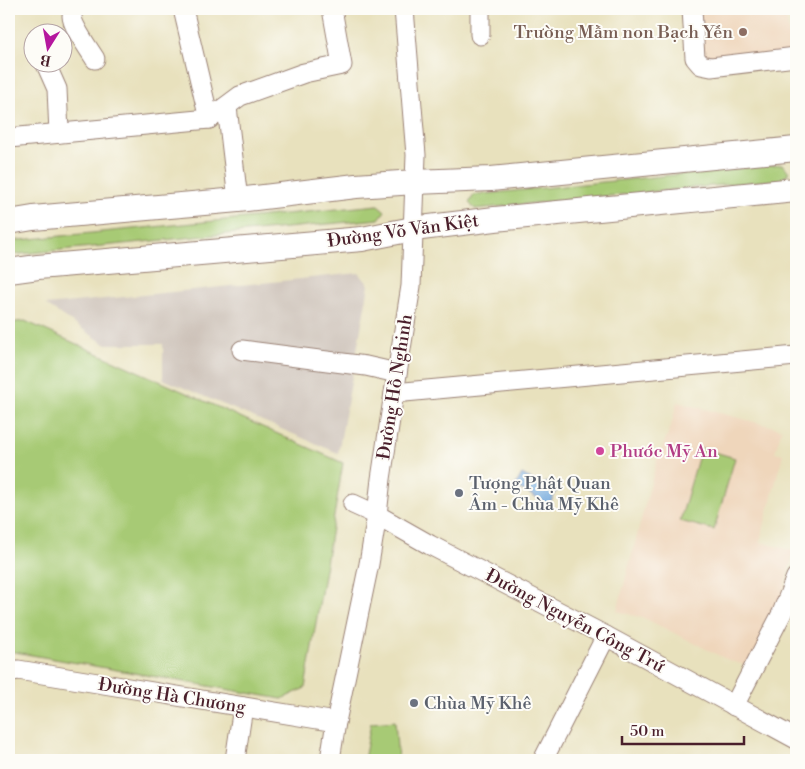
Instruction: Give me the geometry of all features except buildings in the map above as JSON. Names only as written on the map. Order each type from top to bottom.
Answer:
[{"type":"main road","points":[[9,222],[33,218],[238,200],[356,186],[491,179],[796,149]]},
{"type":"main road","name":"Đường Võ Văn Kiệt","points":[[9,271],[362,239],[413,229],[495,219],[796,190]]},
{"type":"street","points":[[74,9],[72,18],[76,29],[95,59]]},
{"type":"street","points":[[183,9],[209,119]]},
{"type":"street","points":[[9,138],[209,119],[240,96],[304,72],[342,65],[332,9]]},
{"type":"street","name":"Đường Hồ Nghinh","points":[[330,760],[336,722],[369,564],[411,286],[416,155],[404,9]]},
{"type":"street","points":[[480,9],[480,35]]},
{"type":"street","points":[[692,9],[696,58],[701,65],[711,67],[796,57]]},
{"type":"street","points":[[49,72],[57,89],[59,133]]},
{"type":"street","points":[[227,107],[238,200]]},
{"type":"street","points":[[242,350],[366,366],[398,373]]},
{"type":"street","points":[[394,393],[796,356]]},
{"type":"street","name":"Đường Nguyễn Công Trứ","points":[[353,504],[606,636],[796,739]]},
{"type":"street","points":[[734,706],[782,614],[795,582]]},
{"type":"street","points":[[548,759],[606,636]]},
{"type":"street","name":"Đường Hà Chương","points":[[15,667],[243,708],[336,722]]},
{"type":"street","points":[[235,760],[243,708]]},
{"type":"shaded area","name":"Trường Mầm non Bạch Yến","points":[[697,9],[785,9],[792,56],[704,63]]},
{"type":"shaded area","points":[[359,273],[369,285],[338,453],[163,379],[163,344],[105,344],[46,305]]},
{"type":"shaded area","points":[[677,402],[782,429],[775,452],[783,454],[760,542],[794,551],[782,597],[753,667],[730,661],[646,619],[617,611],[657,460],[671,426]]},
{"type":"green space","points":[[782,164],[789,172],[783,179],[475,209],[469,203],[474,195]]},
{"type":"green space","points":[[378,205],[385,211],[379,219],[9,254],[10,241]]},
{"type":"green space","points":[[25,321],[343,463],[305,688],[282,699],[9,651],[9,323]]},
{"type":"green space","points":[[701,448],[735,458],[714,530],[680,521]]},
{"type":"green space","points":[[395,721],[398,760],[364,760],[371,723]]},
{"type":"water","points":[[522,474],[543,486],[546,482],[558,489],[549,505],[515,486]]},
{"type":"place","name":"Trường Mầm non Bạch Yến","points":[[743,32]]},
{"type":"place","name":"Phước Mỹ An","points":[[600,451]]},
{"type":"place","name":"Tượng Phật Quan Âm - Chùa Mỹ Khê","points":[[459,493]]},
{"type":"place","name":"Chùa Mỹ Khê","points":[[414,703]]}]
